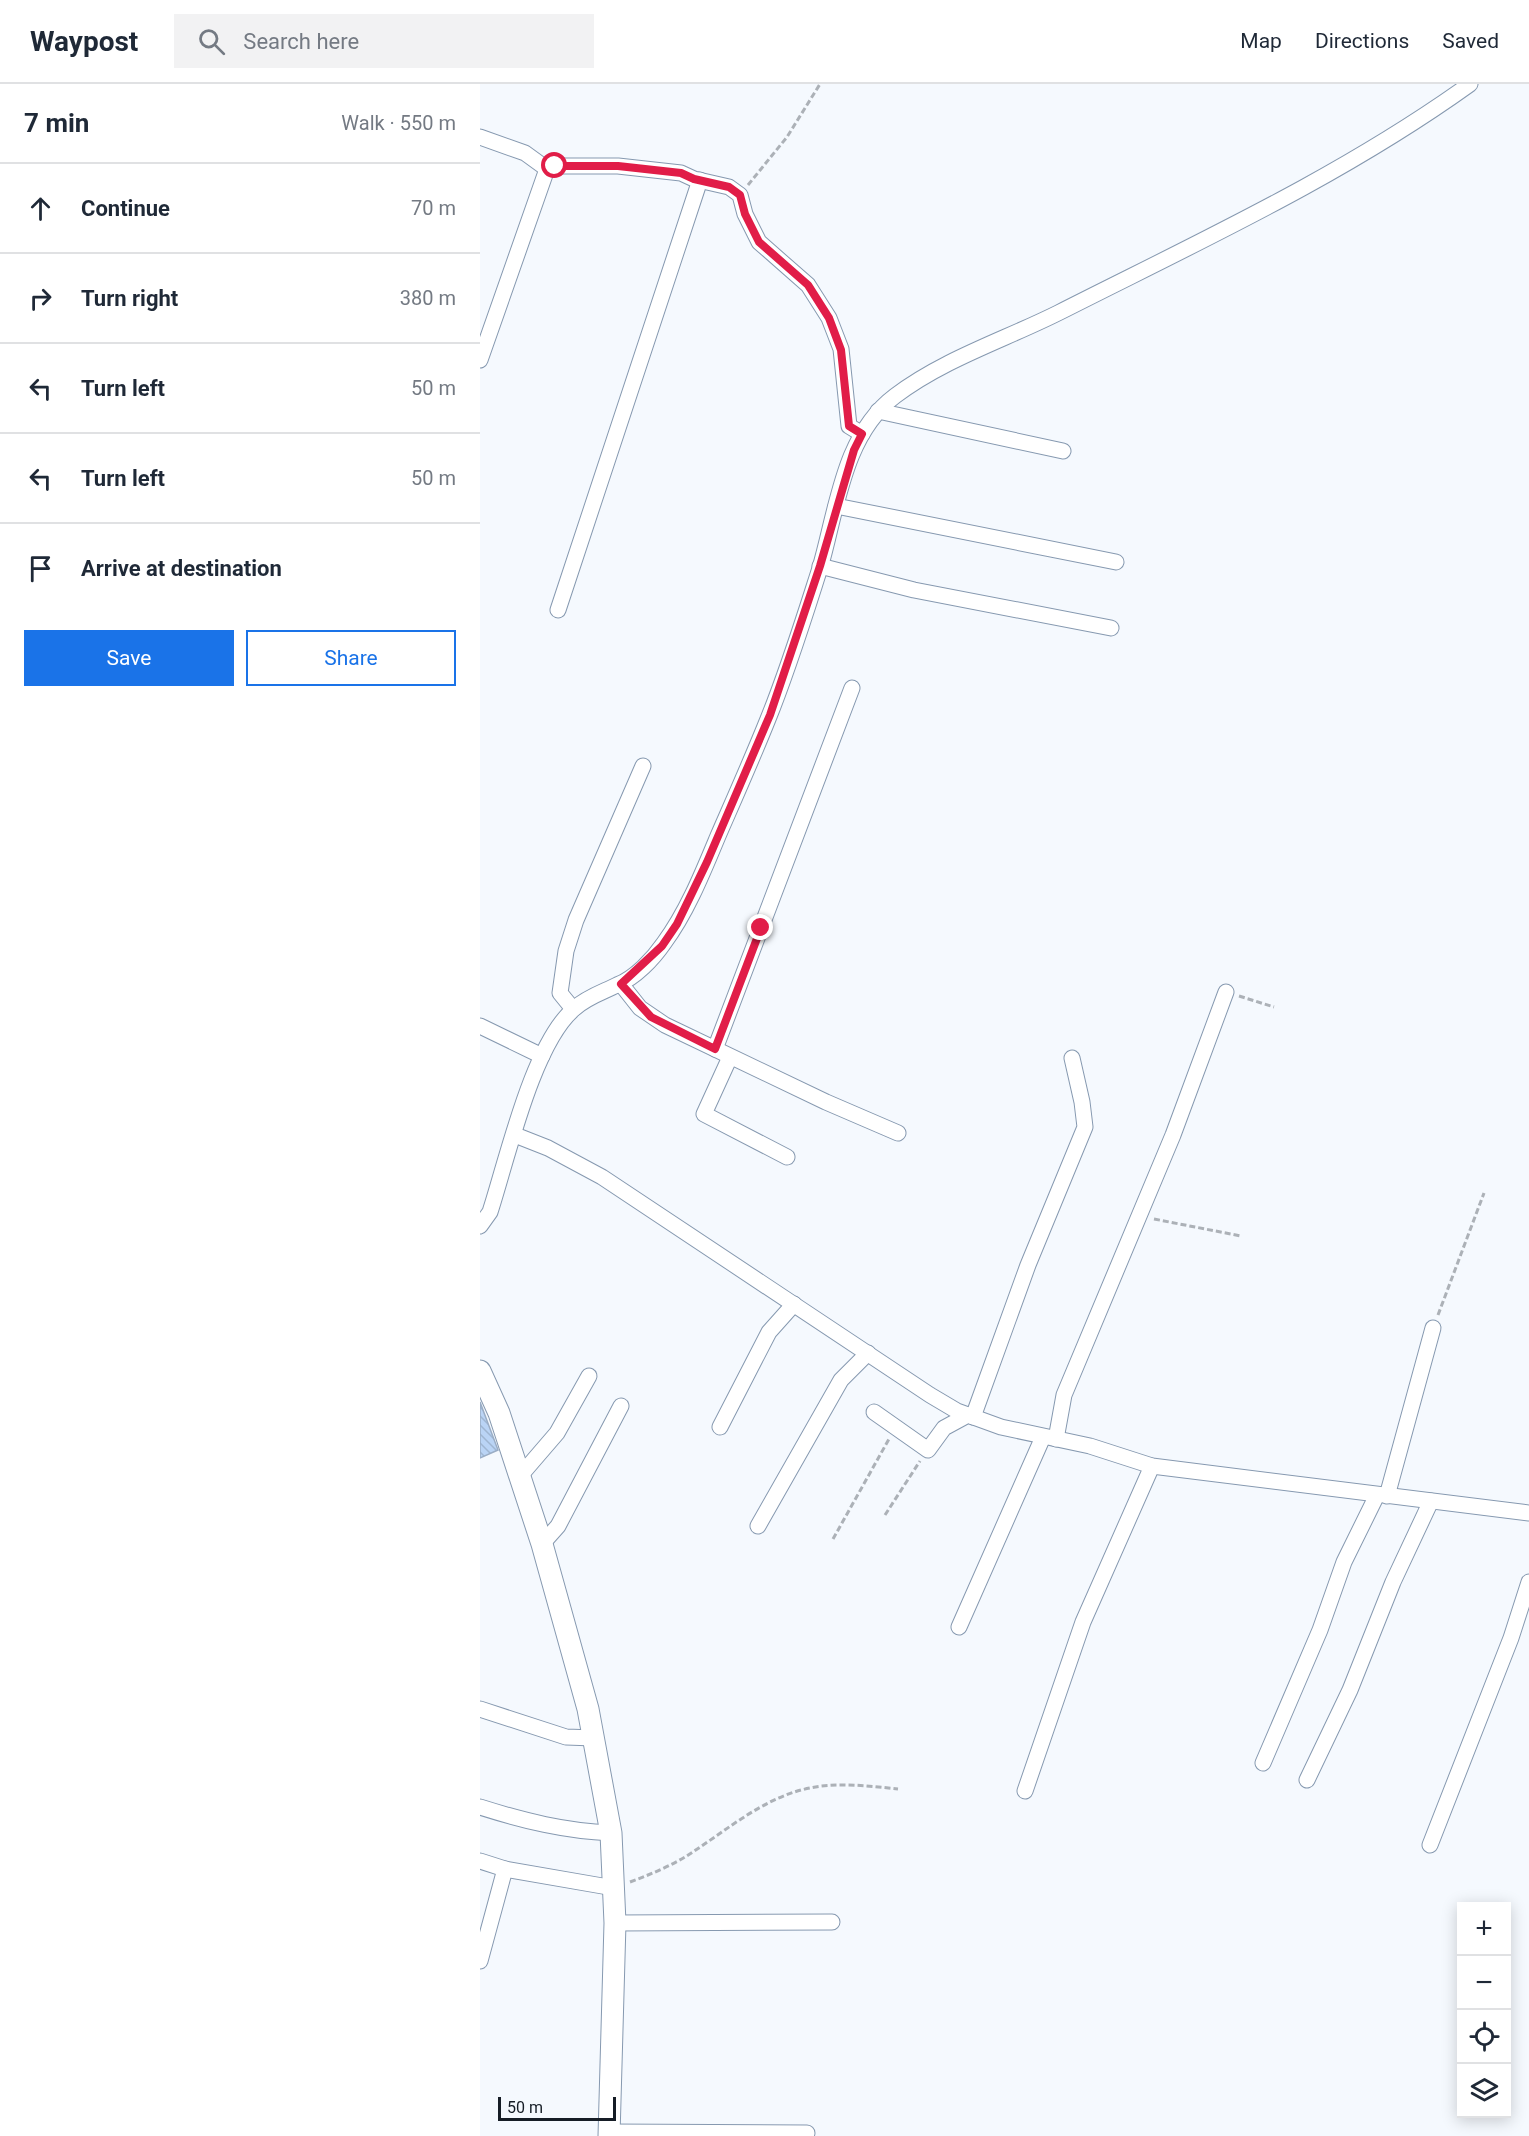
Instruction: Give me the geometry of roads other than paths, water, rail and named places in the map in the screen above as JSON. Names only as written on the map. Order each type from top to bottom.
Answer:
[{"type":"main road","points":[[483,1384],[520,1476],[542,1544],[594,1738],[611,1833],[615,1923],[609,2134]]},
{"type":"street","points":[[480,1226],[490,1212],[542,1056],[573,1009],[604,990],[621,984],[662,946],[677,924],[707,862],[770,715],[820,566],[854,450],[878,411],[894,396],[945,364],[1020,332],[1247,218],[1387,138],[1470,84]]},
{"type":"street","points":[[480,137],[525,153],[547,169]]},
{"type":"street","points":[[547,169],[555,166],[618,166],[681,173],[729,187],[740,195],[745,214],[759,242],[808,285],[829,318],[841,350],[849,426],[862,434]]},
{"type":"street","points":[[480,360],[547,169]]},
{"type":"street","points":[[558,610],[700,180]]},
{"type":"street","points":[[878,411],[1063,451]]},
{"type":"street","points":[[836,506],[1116,562]]},
{"type":"street","points":[[820,566],[914,590],[1111,628]]},
{"type":"street","points":[[715,1049],[852,688]]},
{"type":"street","points":[[573,1009],[560,993],[571,933],[644,766]]},
{"type":"street","points":[[621,984],[651,1017],[730,1057],[898,1133]]},
{"type":"street","points":[[959,1627],[1049,1438],[1064,1395],[1173,1135],[1226,992]]},
{"type":"street","points":[[480,1026],[542,1056]]},
{"type":"street","points":[[730,1057],[704,1114],[787,1157]]},
{"type":"street","points":[[874,1412],[928,1450],[944,1428],[971,1416],[1028,1265],[1085,1127],[1072,1058]]},
{"type":"street","points":[[514,1135],[548,1148],[603,1177],[930,1395],[971,1416],[1049,1438],[1090,1446],[1152,1466],[1529,1513]]},
{"type":"street","points":[[720,1427],[769,1332],[794,1304]]},
{"type":"street","points":[[1263,1764],[1320,1630],[1344,1562],[1382,1495],[1433,1328]]},
{"type":"street","points":[[758,1526],[842,1380],[868,1353]]},
{"type":"street","points":[[520,1476],[534,1463],[557,1433],[589,1376]]},
{"type":"street","points":[[542,1544],[558,1526],[621,1406]]},
{"type":"street","points":[[1025,1791],[1083,1622],[1152,1466]]},
{"type":"street","points":[[1307,1780],[1350,1690],[1393,1582],[1431,1501]]},
{"type":"street","points":[[1430,1845],[1511,1638],[1529,1582]]},
{"type":"street","points":[[480,1709],[566,1737],[594,1738]]},
{"type":"street","points":[[480,1807],[526,1822],[570,1831],[611,1833]]},
{"type":"street","points":[[480,1861],[505,1869],[614,1888]]},
{"type":"street","points":[[480,1961],[484,1929],[505,1869]]},
{"type":"street","points":[[615,1923],[832,1922]]},
{"type":"street","points":[[609,2134],[807,2133]]}]
